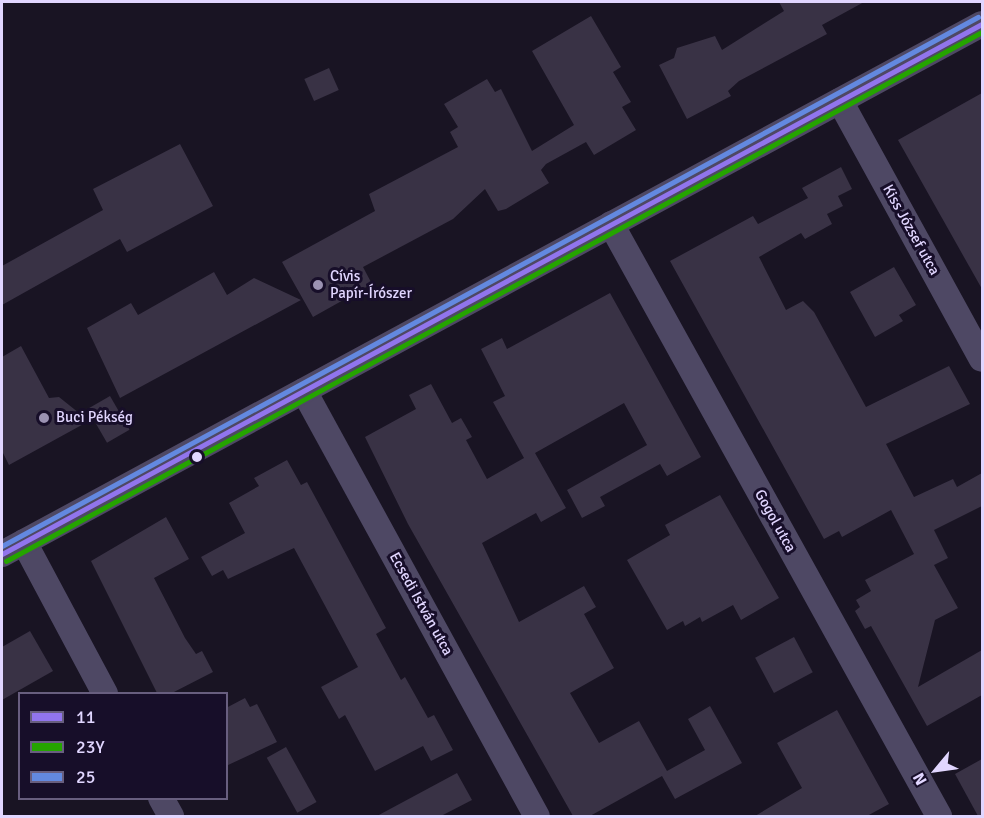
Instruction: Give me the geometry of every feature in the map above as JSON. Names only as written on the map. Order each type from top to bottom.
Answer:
[{"type":"street","points":[[2,554],[982,24]]},
{"type":"street","name":"Kiss József utca","points":[[840,101],[982,359]]},
{"type":"street","name":"Gogol utca","points":[[611,224],[939,816]]},
{"type":"street","name":"Ecsedi István utca","points":[[304,391],[537,816]]},
{"type":"street","points":[[24,542],[104,692]]},
{"type":"street","points":[[162,800],[171,816]]},
{"type":"building","points":[[779,2],[864,2],[822,25],[827,34],[739,81],[728,91],[731,96],[687,119],[659,65],[674,58],[677,48],[715,36],[722,50],[784,11]]},
{"type":"building","points":[[591,16],[621,67],[613,72],[631,102],[622,107],[636,130],[594,155],[586,142],[546,164],[541,170],[549,183],[506,209],[498,211],[485,189],[453,219],[363,267],[372,284],[313,317],[282,262],[375,211],[369,194],[458,147],[450,132],[458,127],[444,104],[487,79],[495,92],[501,89],[532,151],[574,125],[532,51]]},
{"type":"building","points":[[329,68],[339,90],[314,101],[304,79]]},
{"type":"building","points":[[982,93],[982,289],[898,140]]},
{"type":"building","points":[[180,144],[213,206],[127,252],[120,239],[2,305],[2,266],[103,210],[93,189]]},
{"type":"building","points":[[841,167],[852,189],[838,196],[843,206],[827,214],[832,224],[805,239],[801,233],[759,257],[786,310],[803,301],[814,312],[866,407],[949,366],[970,404],[886,444],[914,497],[953,479],[957,487],[982,473],[982,506],[934,530],[948,558],[934,565],[958,608],[935,620],[918,687],[982,650],[982,695],[927,726],[871,626],[865,629],[855,611],[860,607],[856,600],[871,591],[865,580],[914,554],[891,510],[842,537],[839,531],[824,539],[670,261],[753,216],[758,224],[808,198],[802,188]]},
{"type":"building","points":[[894,267],[916,305],[899,315],[903,321],[875,337],[850,292]]},
{"type":"building","points":[[214,272],[227,295],[254,278],[301,300],[120,398],[87,328],[131,303],[138,315]]},
{"type":"building","points":[[610,293],[701,457],[667,476],[660,464],[600,497],[605,506],[582,518],[567,490],[647,445],[624,403],[535,453],[566,508],[541,522],[536,513],[482,543],[519,622],[584,586],[596,607],[584,614],[614,668],[570,693],[599,743],[639,721],[667,771],[705,750],[688,719],[710,706],[742,763],[675,799],[662,776],[590,816],[573,816],[408,524],[365,437],[416,409],[409,395],[431,384],[452,423],[461,418],[472,437],[466,440],[487,479],[524,458],[493,402],[505,396],[481,349],[502,338],[507,349]]},
{"type":"building","points":[[21,346],[49,398],[59,397],[89,421],[9,465],[2,451],[2,357]]},
{"type":"building","points":[[110,396],[130,430],[107,443],[87,409]]},
{"type":"building","points":[[287,460],[301,485],[307,482],[386,628],[376,634],[401,680],[405,677],[428,718],[434,715],[453,750],[431,761],[423,746],[375,771],[345,715],[339,719],[321,687],[358,667],[294,548],[228,579],[223,570],[212,576],[201,557],[245,533],[229,503],[259,486],[254,478]]},
{"type":"building","points":[[720,495],[779,598],[741,620],[733,605],[702,622],[700,617],[685,626],[683,621],[667,630],[627,560],[670,535],[665,525]]},
{"type":"building","points":[[166,517],[189,559],[154,578],[185,638],[196,654],[202,651],[213,672],[174,692],[156,692],[91,561]]},
{"type":"building","points":[[30,631],[53,671],[2,700],[2,647]]},
{"type":"building","points":[[794,637],[813,672],[774,693],[755,658]]},
{"type":"building","points":[[245,698],[250,707],[257,704],[277,742],[228,765],[228,707]]},
{"type":"building","points":[[837,710],[889,804],[867,816],[755,816],[802,788],[777,743]]},
{"type":"building","points":[[286,747],[317,802],[297,813],[267,758]]},
{"type":"building","points":[[982,759],[982,816],[978,816],[955,774]]},
{"type":"building","points":[[457,773],[472,800],[441,816],[377,816]]},
{"type":"transit line","name":"25","points":[[2,546],[978,17]]},
{"type":"transit line","name":"11","points":[[2,554],[982,24]]},
{"type":"transit line","name":"23Y","points":[[6,561],[982,32]]},
{"type":"place","name":"Cívis Papír-Írószer","points":[[318,285]]},
{"type":"place","name":"Buci Pékség","points":[[44,418]]}]
